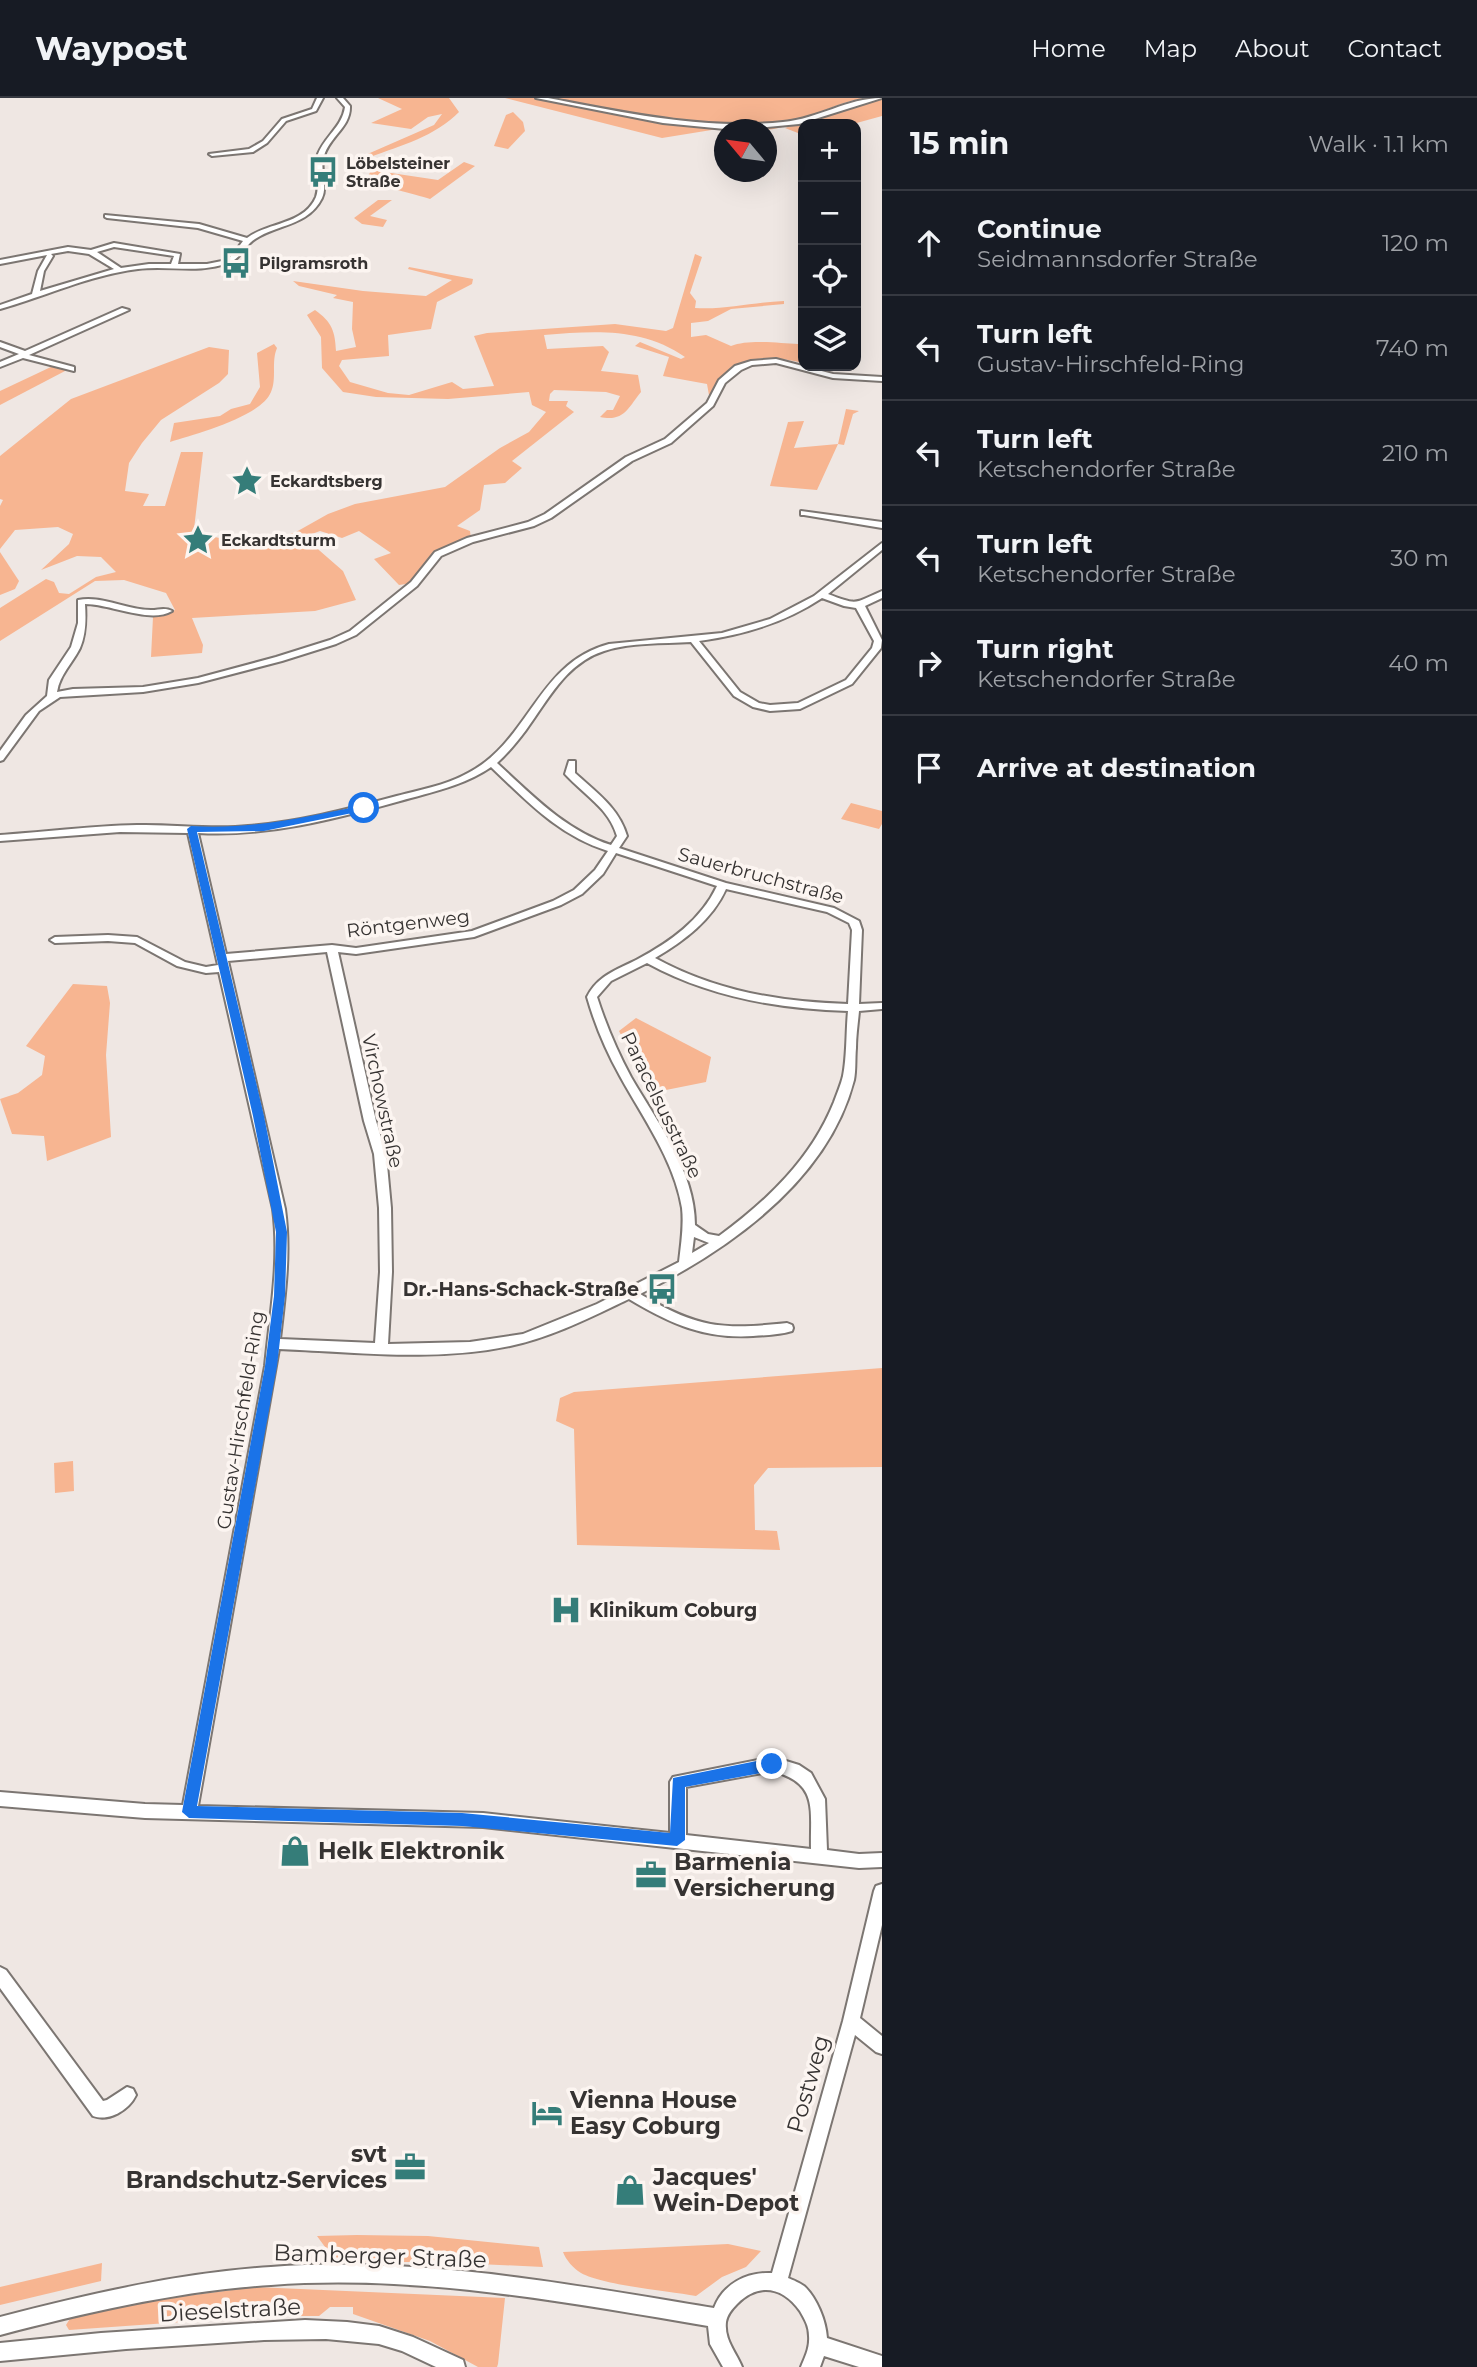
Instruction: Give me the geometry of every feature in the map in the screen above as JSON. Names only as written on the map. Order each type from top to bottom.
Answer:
[{"type":"street","points":[[212,154],[251,151],[265,142],[284,120],[314,110],[320,98]]},
{"type":"street","points":[[0,307],[120,270],[206,265],[228,261],[236,256],[248,240],[298,219],[317,200],[321,187],[320,158],[343,126],[348,107],[340,98]]},
{"type":"street","points":[[539,98],[646,118],[748,127],[795,123],[852,102],[879,98]]},
{"type":"street","points":[[107,216],[199,226],[248,240]]},
{"type":"street","points":[[0,262],[52,253],[91,252],[114,245],[178,255],[173,265]]},
{"type":"street","points":[[91,252],[120,270]]},
{"type":"street","points":[[35,296],[41,271],[52,253]]},
{"type":"street","points":[[0,365],[125,310]]},
{"type":"street","points":[[0,344],[24,355],[71,369]]},
{"type":"street","points":[[0,758],[34,713],[51,697],[75,693],[151,690],[201,682],[346,636],[371,620],[414,584],[438,554],[470,540],[548,516],[610,470],[668,441],[710,404],[722,382],[738,368],[751,363],[776,361],[833,376],[882,379]]},
{"type":"street","points":[[804,513],[882,524]]},
{"type":"street","points":[[0,838],[123,828],[224,831],[264,828],[326,818],[444,786],[493,764],[507,751],[555,683],[576,662],[598,650],[627,643],[728,635],[792,614],[824,596],[882,546]]},
{"type":"street","points":[[824,596],[860,606],[870,604],[882,594]]},
{"type":"street","points":[[51,697],[54,680],[76,647],[82,623],[81,602],[89,601],[149,613],[168,611]]},
{"type":"street","points":[[693,639],[737,694],[746,701],[771,708],[800,706],[849,682],[876,648],[877,641],[860,606]]},
{"type":"street","points":[[572,763],[570,774],[621,825],[622,836],[614,851]]},
{"type":"street","name":"Sauerbruchstraße","points":[[493,764],[563,827],[614,851],[723,885],[830,909],[854,921],[857,930],[854,1008]]},
{"type":"street","name":"Gustav-Hirschfeld-Ring","points":[[189,1812],[221,1649],[274,1344],[282,1247],[279,1209],[191,829]]},
{"type":"street","name":"Röntgenweg","points":[[55,940],[137,940],[181,964],[206,970],[223,963],[332,948],[356,951],[474,934],[570,897],[593,879],[614,851]]},
{"type":"street","points":[[723,885],[713,906],[699,922],[647,958],[676,974],[733,993],[854,1008],[882,1006]]},
{"type":"street","name":"Virchowstraße","points":[[332,948],[370,1121],[380,1154],[385,1208],[386,1272],[381,1347]]},
{"type":"street","name":"Paracelsusstraße","points":[[647,958],[602,982],[595,989],[593,1002],[631,1085],[678,1172],[688,1206],[685,1264]]},
{"type":"street","points":[[274,1344],[449,1347],[497,1344],[540,1332],[631,1294],[685,1264],[768,1204],[810,1157],[828,1130],[849,1079],[854,1008]]},
{"type":"street","points":[[689,1227],[705,1238],[720,1241]]},
{"type":"street","points":[[631,1294],[665,1314],[713,1332],[739,1334],[787,1328]]},
{"type":"street","points":[[677,1840],[678,1782],[778,1765],[806,1777],[812,1787],[817,1799],[819,1855]]},
{"type":"street","points":[[0,1799],[189,1812],[462,1819],[859,1861],[882,1860]]},
{"type":"street","name":"Postweg","points":[[778,2282],[851,2021],[882,1891]]},
{"type":"street","points":[[0,1975],[99,2110],[111,2108],[127,2095]]},
{"type":"street","name":"Postweg","points":[[851,2021],[882,2046]]},
{"type":"street","name":"Bamberger Straße","points":[[0,2326],[87,2303],[138,2293],[248,2278],[314,2274],[473,2281],[564,2292],[718,2318]]},
{"type":"street","points":[[733,2367],[727,2360],[719,2339],[718,2318],[726,2300],[740,2286],[758,2280],[778,2282],[796,2291],[809,2306],[818,2325],[819,2345],[810,2367]]},
{"type":"street","name":"Dieselstraße","points":[[0,2352],[47,2346],[329,2330],[368,2333],[405,2342],[456,2367]]},
{"type":"street","points":[[819,2345],[882,2365]]},
{"type":"shaded area","points":[[378,98],[449,98],[459,112],[440,128],[417,139],[370,157],[363,156],[434,125],[442,114],[428,117],[411,129],[371,123],[402,109]]},
{"type":"shaded area","points":[[505,98],[865,98],[798,119],[777,129],[777,119],[714,119],[714,130],[662,138]]},
{"type":"shaded area","points":[[882,99],[882,116],[861,122],[861,119],[811,119],[863,101]]},
{"type":"shaded area","points":[[513,112],[523,122],[525,131],[508,149],[494,146],[506,115]]},
{"type":"shaded area","points":[[798,124],[798,133],[785,128]]},
{"type":"shaded area","points":[[464,162],[475,166],[430,199],[387,187],[368,177],[371,170],[438,180]]},
{"type":"shaded area","points":[[378,200],[392,200],[370,216],[387,220],[383,227],[362,224],[354,218]]},
{"type":"shaded area","points":[[695,254],[702,257],[690,293],[696,301],[695,308],[784,301],[784,304],[731,309],[708,321],[691,323],[691,337],[706,335],[731,346],[755,342],[798,344],[798,362],[767,358],[740,364],[727,376],[710,401],[707,384],[663,376],[669,357],[635,346],[640,342],[681,359],[685,357],[652,340],[599,332],[544,335],[547,349],[603,346],[609,352],[601,371],[638,375],[641,392],[620,416],[608,418],[600,417],[607,410],[613,410],[620,396],[606,392],[554,390],[549,401],[568,401],[566,406],[574,412],[512,461],[522,468],[505,483],[484,485],[480,510],[457,526],[470,531],[471,539],[428,558],[413,583],[399,585],[374,559],[391,553],[359,531],[342,538],[320,531],[304,537],[343,571],[356,600],[315,611],[192,618],[203,645],[202,653],[151,657],[153,617],[175,610],[166,593],[124,580],[95,581],[0,641],[0,608],[46,579],[54,582],[59,593],[69,594],[96,577],[116,572],[101,557],[77,556],[41,570],[69,544],[73,534],[58,527],[15,530],[0,549],[0,506],[3,500],[0,499],[0,456],[71,399],[209,347],[229,350],[228,374],[219,383],[161,420],[142,443],[129,463],[125,491],[149,494],[143,506],[165,506],[181,452],[203,452],[194,529],[199,534],[256,545],[296,532],[328,514],[355,504],[445,487],[500,448],[529,432],[546,412],[532,405],[529,392],[448,399],[376,397],[343,392],[322,368],[321,337],[307,315],[315,310],[329,323],[336,351],[356,347],[352,329],[353,302],[333,298],[337,295],[299,286],[293,281],[426,296],[452,280],[408,269],[409,267],[473,279],[472,284],[437,302],[431,329],[388,335],[389,356],[342,360],[339,366],[350,382],[388,393],[409,395],[452,382],[463,389],[494,386],[474,336],[487,333],[615,324],[666,331],[673,328]]},
{"type":"shaded area","points":[[274,344],[277,348],[274,381],[265,401],[241,417],[170,442],[174,423],[220,416],[231,409],[250,404],[260,387],[257,353]]},
{"type":"shaded area","points":[[53,366],[64,368],[65,371],[0,405],[0,391]]},
{"type":"shaded area","points":[[846,409],[859,411],[853,414],[844,445],[838,444]]},
{"type":"shaded area","points":[[804,421],[794,448],[838,444],[817,490],[770,486],[788,422]]},
{"type":"shaded area","points":[[0,552],[19,581],[15,589],[0,595]]},
{"type":"shaded area","points":[[851,803],[882,811],[882,824],[879,829],[841,819]]},
{"type":"shaded area","points":[[73,984],[107,986],[110,1003],[106,1055],[111,1137],[47,1161],[44,1136],[12,1134],[0,1099],[18,1093],[42,1075],[45,1056],[26,1046]]},
{"type":"shaded area","points":[[636,1018],[711,1057],[706,1082],[651,1093],[619,1031]]},
{"type":"shaded area","points":[[882,1368],[882,1467],[768,1468],[754,1485],[755,1530],[777,1531],[780,1550],[577,1545],[574,1429],[556,1421],[560,1398],[574,1392]]},
{"type":"shaded area","points":[[73,1461],[74,1491],[55,1493],[54,1463]]},
{"type":"shaded area","points":[[317,2236],[428,2236],[539,2247],[543,2267],[436,2262],[336,2262]]},
{"type":"shaded area","points":[[728,2244],[761,2251],[746,2267],[722,2277],[696,2296],[591,2277],[575,2269],[563,2252]]},
{"type":"shaded area","points":[[102,2263],[101,2281],[0,2305],[0,2287]]},
{"type":"shaded area","points":[[255,2287],[505,2298],[498,2364],[497,2367],[478,2367],[430,2341],[353,2314],[353,2307],[330,2307],[319,2316],[268,2316],[69,2330],[66,2325],[71,2317],[155,2300]]},
{"type":"place","name":"Löbelsteiner Straße","points":[[323,172]]},
{"type":"place","name":"Pilgramsroth","points":[[236,263]]},
{"type":"place","name":"Eckardtsberg","points":[[247,481]]},
{"type":"place","name":"Eckardtsturm","points":[[198,540]]},
{"type":"place","name":"Dr.-Hans-Schack-Straße","points":[[662,1289]]},
{"type":"place","name":"Klinikum Coburg","points":[[566,1610]]},
{"type":"place","name":"Helk Elektronik","points":[[295,1851]]},
{"type":"place","name":"Barmenia Versicherung","points":[[651,1875]]},
{"type":"place","name":"Vienna House Easy Coburg","points":[[547,2113]]},
{"type":"place","name":"svt Brandschutz-Services","points":[[410,2167]]},
{"type":"place","name":"Jacques' Wein-Depot","points":[[630,2190]]},
{"type":"route","points":[[364,808],[326,818],[264,828],[224,831],[191,829],[259,1116],[282,1232],[279,1296],[271,1366],[189,1812],[462,1819],[677,1840],[678,1782],[772,1764]]}]
